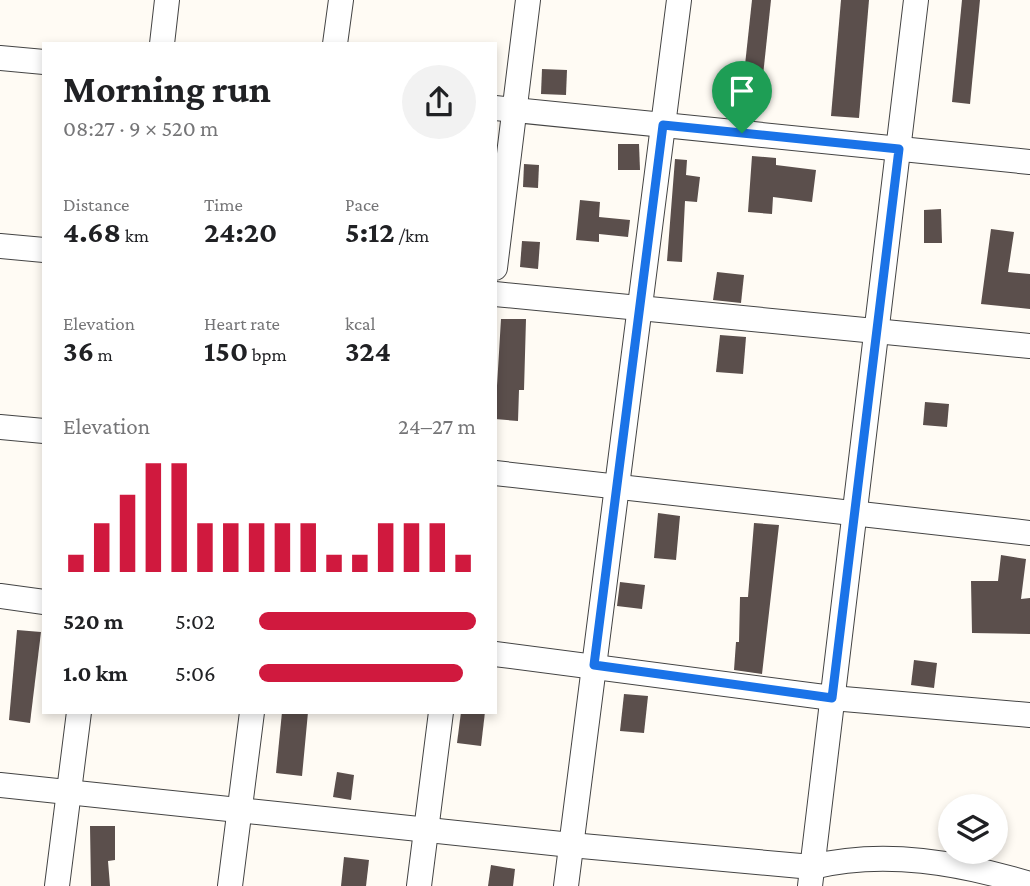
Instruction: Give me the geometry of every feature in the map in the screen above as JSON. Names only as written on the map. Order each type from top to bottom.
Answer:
[{"type":"street","points":[[162,42],[167,0]]},
{"type":"street","points":[[335,42],[341,0]]},
{"type":"street","points":[[497,236],[505,109],[528,0]]},
{"type":"street","points":[[566,886],[679,0]]},
{"type":"street","points":[[811,876],[916,0]]},
{"type":"street","points":[[0,58],[42,62]]},
{"type":"street","points":[[505,109],[1030,162]]},
{"type":"street","points":[[0,246],[42,250]]},
{"type":"street","points":[[497,294],[1030,346]]},
{"type":"street","points":[[0,426],[42,431]]},
{"type":"street","points":[[497,473],[1030,533]]},
{"type":"street","points":[[0,596],[42,602]]},
{"type":"street","points":[[497,654],[832,698],[1030,715]]},
{"type":"street","points":[[57,886],[79,714]]},
{"type":"street","points":[[230,886],[251,714]]},
{"type":"street","points":[[419,886],[440,714]]},
{"type":"street","points":[[0,785],[571,845],[811,876],[847,859],[904,859],[983,870],[1030,884]]},
{"type":"building","points":[[752,0],[771,0],[760,104],[741,102]]},
{"type":"building","points":[[841,0],[869,0],[859,118],[831,116]]},
{"type":"building","points":[[962,0],[980,0],[970,104],[952,102]]},
{"type":"building","points":[[542,69],[567,70],[566,95],[541,94]]},
{"type":"building","points":[[618,144],[639,144],[640,170],[618,170]]},
{"type":"building","points":[[752,156],[776,158],[776,165],[816,170],[812,202],[773,197],[772,214],[748,212]]},
{"type":"building","points":[[675,159],[687,160],[686,175],[700,177],[697,202],[685,201],[682,262],[667,261]]},
{"type":"building","points":[[524,164],[539,165],[538,188],[523,187]]},
{"type":"building","points":[[580,200],[600,202],[599,217],[630,220],[628,237],[599,234],[599,242],[576,240]]},
{"type":"building","points":[[941,209],[942,243],[924,243],[924,210]]},
{"type":"building","points":[[991,229],[1014,232],[1008,272],[1030,274],[1030,309],[981,304]]},
{"type":"building","points":[[522,241],[540,242],[538,269],[520,267]]},
{"type":"building","points":[[717,272],[744,275],[741,303],[713,300]]},
{"type":"building","points":[[501,319],[526,319],[524,390],[519,390],[518,421],[497,419]]},
{"type":"building","points":[[720,335],[746,337],[743,374],[716,372]]},
{"type":"building","points":[[925,402],[949,404],[947,427],[923,425]]},
{"type":"building","points":[[658,513],[680,516],[676,560],[654,558]]},
{"type":"building","points":[[754,523],[779,525],[762,674],[734,670],[736,642],[739,642],[740,597],[748,597]]},
{"type":"building","points":[[1001,555],[1026,559],[1021,599],[1030,598],[1030,634],[972,633],[971,581],[998,581]]},
{"type":"building","points":[[620,582],[645,585],[642,609],[617,606]]},
{"type":"building","points":[[17,630],[41,632],[30,723],[9,720]]},
{"type":"building","points":[[914,660],[937,663],[934,688],[911,685]]},
{"type":"building","points":[[624,694],[648,696],[644,733],[620,731]]},
{"type":"building","points":[[282,714],[308,714],[302,776],[276,773]]},
{"type":"building","points":[[461,714],[485,714],[481,746],[457,743]]},
{"type":"building","points":[[337,772],[354,775],[351,800],[333,797]]},
{"type":"building","points":[[90,826],[115,826],[115,860],[108,861],[110,886],[91,886]]},
{"type":"building","points":[[344,857],[369,860],[366,886],[341,886]]},
{"type":"building","points":[[491,865],[515,869],[513,886],[488,886]]},
{"type":"route","points":[[663,125],[742,133],[899,149],[832,698],[594,665],[663,125]]}]
